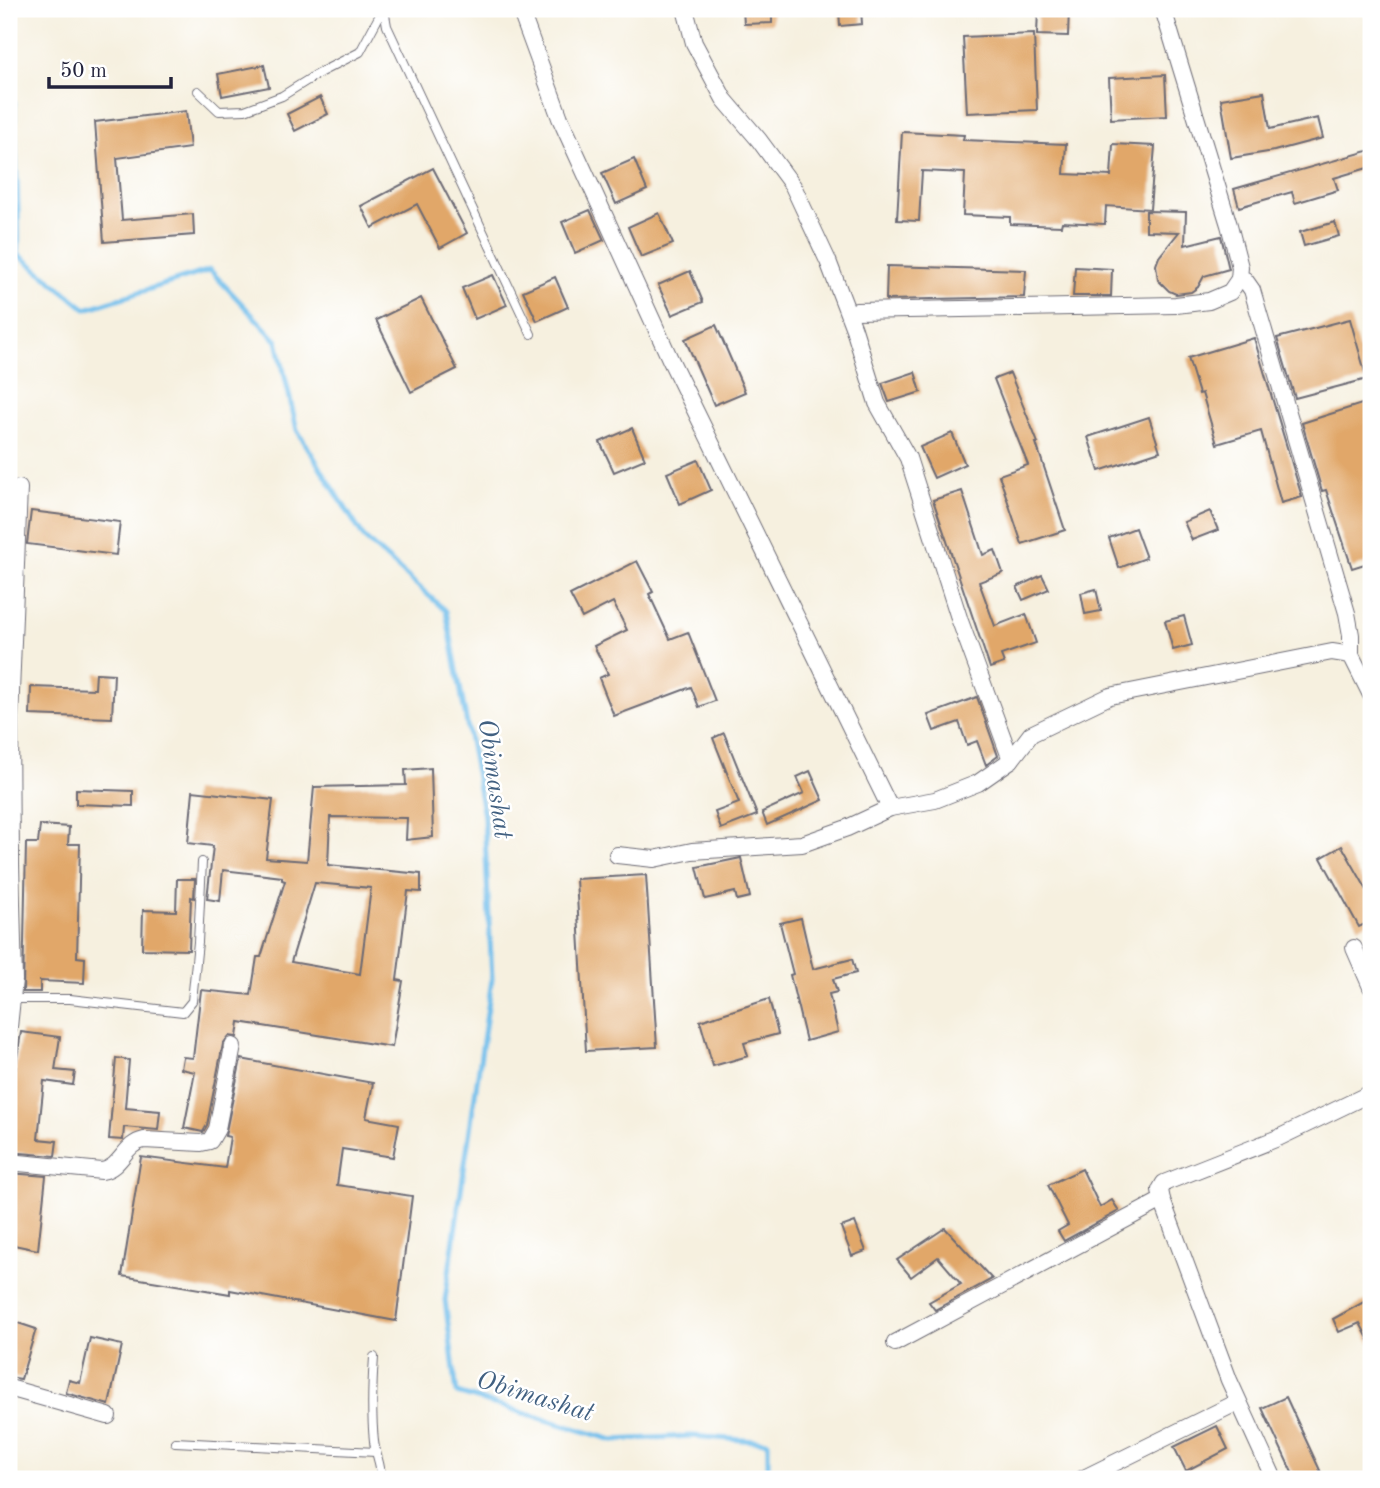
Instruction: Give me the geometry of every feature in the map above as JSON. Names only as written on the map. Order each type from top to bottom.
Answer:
[{"type":"street","points":[[520,9],[560,118],[670,359],[890,808]]},
{"type":"street","points":[[685,9],[694,43],[724,99],[759,139],[793,186],[828,261],[854,328],[877,403],[908,458],[960,621],[1011,760]]},
{"type":"street","points":[[856,312],[1176,304],[1209,301],[1230,292],[1239,279],[1240,267],[1163,9]]},
{"type":"street","points":[[1239,279],[1245,280],[1252,290],[1347,613],[1351,655],[1371,695]]},
{"type":"street","points":[[9,1027],[14,980],[10,865],[10,718],[19,488]]},
{"type":"street","points":[[617,855],[654,859],[692,851],[802,844],[847,828],[890,808],[935,800],[978,783],[1011,760],[1031,734],[1110,696],[1332,652],[1351,655]]},
{"type":"street","points":[[1354,948],[1371,987]]},
{"type":"street","points":[[9,1162],[102,1171],[116,1165],[135,1142],[210,1141],[217,1129],[233,1046]]},
{"type":"street","points":[[1274,1479],[1238,1402],[1160,1190],[1164,1183],[1278,1138],[1371,1093]]},
{"type":"street","points":[[895,1343],[1162,1200]]},
{"type":"street","points":[[9,1388],[108,1416]]},
{"type":"street","points":[[1082,1479],[1238,1402]]},
{"type":"lane","points":[[198,91],[219,111],[245,110],[282,96],[360,52],[383,9]]},
{"type":"lane","points":[[383,9],[387,26],[531,334]]},
{"type":"lane","points":[[12,999],[70,999],[183,1012],[192,1001],[202,862]]},
{"type":"lane","points":[[374,1357],[370,1399],[381,1479]]},
{"type":"lane","points":[[174,1442],[376,1452]]},
{"type":"building","points":[[743,9],[772,9],[772,23],[744,24]]},
{"type":"building","points":[[839,9],[861,9],[862,24],[840,26]]},
{"type":"building","points":[[1038,9],[1069,9],[1068,36],[1037,35]]},
{"type":"building","points":[[1034,34],[1037,110],[967,113],[963,37]]},
{"type":"building","points":[[264,65],[269,87],[222,96],[218,74]]},
{"type":"building","points":[[1165,75],[1167,116],[1111,119],[1109,78]]},
{"type":"building","points":[[1264,92],[1270,129],[1318,118],[1323,138],[1274,151],[1231,158],[1221,99]]},
{"type":"building","points":[[320,97],[328,114],[295,131],[287,114]]},
{"type":"building","points":[[186,111],[190,148],[117,158],[122,220],[193,214],[194,235],[104,242],[95,122]]},
{"type":"building","points":[[902,132],[964,135],[963,140],[1066,144],[1064,174],[1111,176],[1113,144],[1155,146],[1150,209],[1106,206],[1105,224],[1010,224],[1010,217],[963,215],[965,173],[922,171],[919,221],[897,220]]},
{"type":"building","points":[[1371,150],[1371,167],[1334,178],[1338,190],[1295,203],[1292,192],[1239,207],[1234,189]]},
{"type":"building","points":[[634,159],[647,190],[616,204],[602,173]]},
{"type":"building","points":[[433,168],[467,233],[440,248],[417,204],[372,228],[361,206]]},
{"type":"building","points":[[590,210],[604,240],[575,253],[562,222]]},
{"type":"building","points":[[1146,211],[1186,212],[1185,245],[1221,236],[1229,269],[1204,276],[1198,287],[1191,292],[1176,294],[1169,291],[1158,280],[1156,265],[1159,257],[1179,232],[1146,231]]},
{"type":"building","points":[[659,213],[673,244],[641,257],[628,227]]},
{"type":"building","points":[[1335,222],[1339,236],[1304,246],[1300,232]]},
{"type":"building","points":[[887,266],[1026,270],[1024,297],[886,300]]},
{"type":"building","points":[[1075,267],[1112,269],[1111,296],[1073,296]]},
{"type":"building","points":[[690,271],[703,302],[672,315],[658,285]]},
{"type":"building","points":[[493,275],[507,305],[475,319],[462,288]]},
{"type":"building","points":[[555,277],[568,307],[537,321],[523,291]]},
{"type":"building","points":[[421,298],[457,369],[411,392],[376,320]]},
{"type":"building","points":[[1350,319],[1367,379],[1295,398],[1277,338]]},
{"type":"building","points":[[716,325],[745,392],[714,405],[685,339]]},
{"type":"building","points":[[1254,338],[1302,497],[1281,503],[1261,431],[1217,444],[1188,358]]},
{"type":"building","points":[[915,372],[921,392],[889,402],[882,383]]},
{"type":"building","points":[[1010,373],[1038,443],[1065,530],[1022,544],[999,475],[1028,465],[994,379]]},
{"type":"building","points":[[1371,401],[1371,562],[1352,568],[1326,490],[1322,491],[1302,423]]},
{"type":"building","points":[[1149,417],[1160,451],[1099,471],[1088,437]]},
{"type":"building","points":[[632,428],[645,459],[614,472],[600,442]]},
{"type":"building","points":[[952,433],[965,464],[934,478],[920,447]]},
{"type":"building","points":[[698,460],[711,490],[680,504],[667,473]]},
{"type":"building","points":[[962,491],[983,555],[995,550],[1003,573],[979,582],[995,626],[1026,614],[1036,643],[1001,655],[1004,663],[990,668],[933,500]]},
{"type":"building","points":[[31,511],[120,522],[116,555],[27,544]]},
{"type":"building","points":[[1210,511],[1218,530],[1192,540],[1184,522]]},
{"type":"building","points":[[1135,528],[1146,558],[1119,568],[1109,538]]},
{"type":"building","points":[[637,561],[653,592],[649,594],[670,639],[688,632],[715,701],[699,707],[691,687],[614,716],[599,678],[608,674],[594,646],[627,630],[613,602],[582,618],[570,595]]},
{"type":"building","points":[[1042,575],[1049,589],[1023,600],[1017,587]]},
{"type":"building","points":[[1096,589],[1101,611],[1085,614],[1081,593]]},
{"type":"building","points":[[1184,616],[1192,645],[1173,650],[1165,621]]},
{"type":"building","points":[[96,673],[114,674],[112,718],[30,715],[31,687],[95,689]]},
{"type":"building","points":[[977,697],[998,756],[986,765],[977,741],[967,745],[959,722],[934,731],[928,715]]},
{"type":"building","points":[[724,733],[757,815],[721,829],[715,812],[739,803],[713,738]]},
{"type":"building","points":[[431,768],[433,837],[406,840],[407,818],[330,817],[328,865],[421,874],[421,892],[408,891],[397,980],[403,981],[392,1047],[239,1022],[237,1037],[229,1036],[223,1044],[207,1125],[203,1132],[184,1128],[195,1072],[181,1069],[183,1057],[193,1058],[201,990],[251,995],[257,957],[261,957],[285,881],[282,877],[223,870],[220,901],[207,899],[213,846],[188,843],[193,791],[273,800],[266,858],[307,861],[314,787],[406,785],[405,770]],"holes":[[[315,883],[371,888],[360,974],[291,962]]]},
{"type":"building","points":[[810,771],[823,800],[767,825],[762,812],[804,793],[797,777]]},
{"type":"building","points":[[76,789],[133,791],[133,806],[76,804]]},
{"type":"building","points":[[40,825],[69,827],[68,844],[80,844],[77,957],[85,958],[84,983],[40,981],[40,992],[23,992],[26,843],[38,843]]},
{"type":"building","points":[[1342,846],[1371,897],[1371,921],[1359,927],[1321,858]]},
{"type":"building","points":[[741,858],[750,897],[737,900],[735,892],[705,899],[697,867]]},
{"type":"building","points":[[646,875],[657,1047],[586,1051],[576,879]]},
{"type":"building","points":[[177,879],[195,879],[194,898],[191,897],[189,950],[142,949],[143,910],[176,911]]},
{"type":"building","points":[[801,918],[813,969],[852,959],[856,973],[833,979],[837,992],[829,994],[838,1032],[806,1041],[780,923]]},
{"type":"building","points":[[769,999],[778,1034],[744,1043],[748,1056],[713,1066],[700,1021]]},
{"type":"building","points":[[21,1032],[60,1037],[55,1070],[75,1072],[73,1085],[44,1081],[38,1139],[57,1141],[55,1156],[9,1152],[14,1077]]},
{"type":"building","points":[[116,1058],[129,1060],[125,1108],[160,1111],[158,1130],[124,1127],[123,1140],[109,1139]]},
{"type":"building","points":[[241,1059],[373,1083],[366,1118],[399,1124],[393,1157],[342,1149],[337,1185],[412,1196],[396,1321],[230,1290],[230,1294],[122,1276],[141,1157],[225,1168],[230,1137],[225,1136]]},
{"type":"building","points":[[1082,1169],[1100,1207],[1112,1200],[1119,1211],[1064,1241],[1058,1231],[1068,1225],[1048,1185]]},
{"type":"building","points":[[9,1173],[46,1176],[38,1250],[9,1244]]},
{"type":"building","points":[[855,1222],[866,1251],[852,1256],[841,1227]]},
{"type":"building","points":[[945,1228],[992,1279],[935,1310],[929,1302],[961,1284],[938,1257],[911,1277],[897,1260]]},
{"type":"building","points":[[1371,1298],[1371,1344],[1360,1323],[1339,1332],[1333,1319]]},
{"type":"building","points":[[9,1320],[36,1329],[21,1379],[9,1377]]},
{"type":"building","points":[[90,1338],[122,1345],[109,1405],[66,1393],[69,1380],[80,1383]]},
{"type":"building","points":[[1286,1397],[1324,1479],[1295,1479],[1262,1408]]},
{"type":"building","points":[[1217,1426],[1228,1449],[1186,1471],[1174,1447]]},
{"type":"waterway","name":"Obimashat","points":[[9,103],[14,103],[18,254],[86,309],[210,270],[277,341],[297,430],[364,538],[446,611],[484,816],[492,979],[445,1300],[457,1393],[613,1440],[692,1436],[768,1442],[768,1479]]}]
